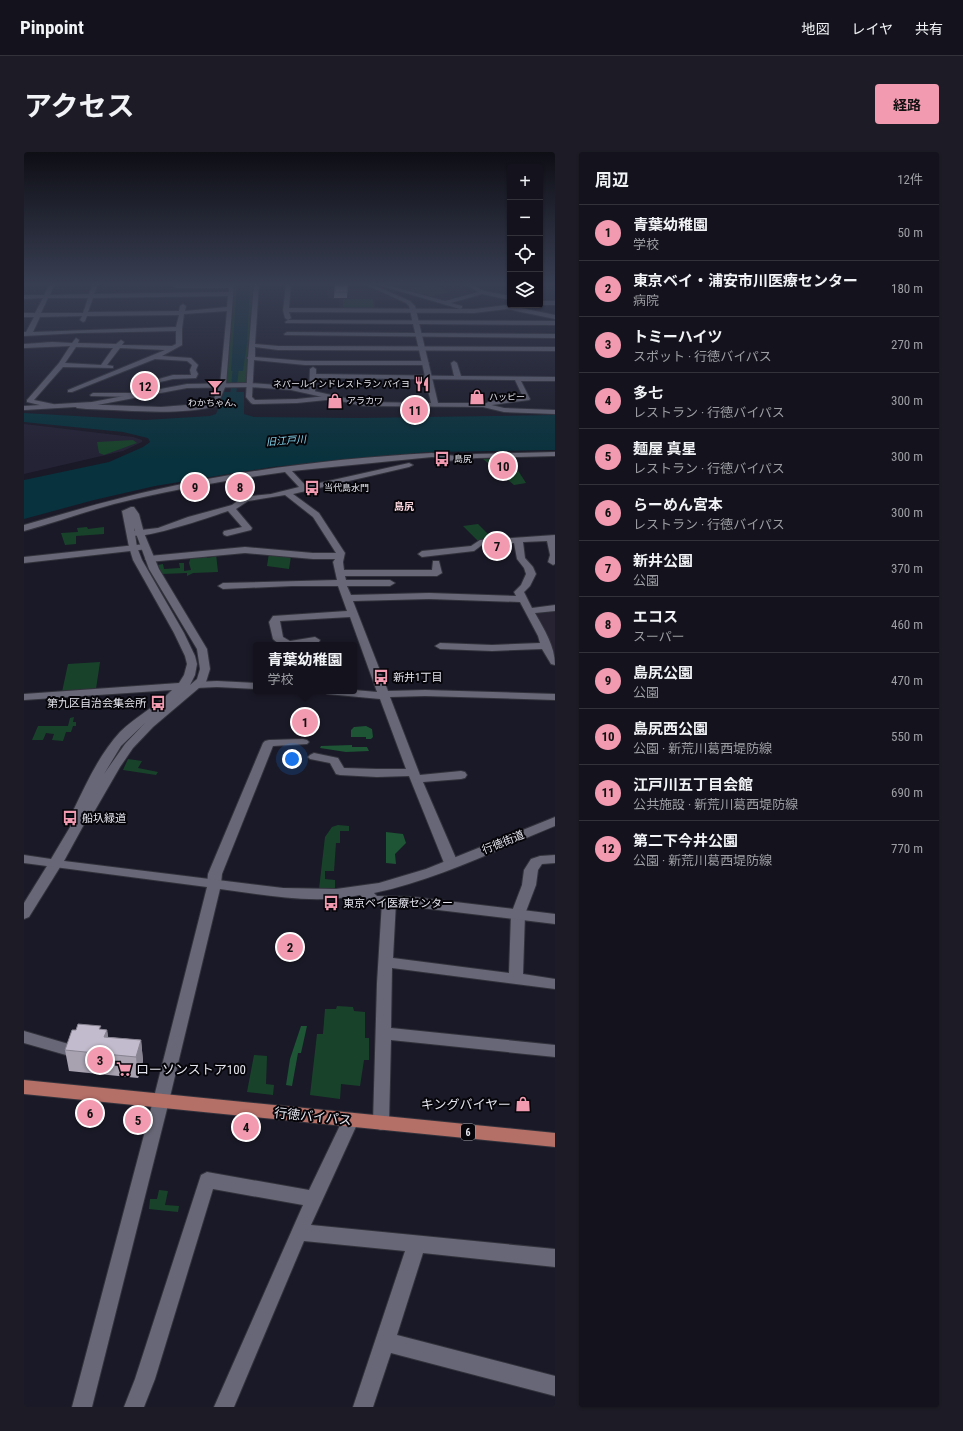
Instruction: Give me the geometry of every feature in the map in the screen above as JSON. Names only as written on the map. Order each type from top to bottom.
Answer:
[{"type":"main road","name":"行徳バイパス","points":[[24,1087],[555,1140]]},
{"type":"street","points":[[103,366],[120,343]]},
{"type":"street","points":[[70,391],[154,357],[179,345],[179,343]]},
{"type":"street","points":[[74,344],[60,365],[27,401],[25,408],[77,406],[98,408],[160,408],[212,406],[218,401],[225,385],[227,343]]},
{"type":"street","points":[[274,347],[286,343]]},
{"type":"street","points":[[421,343],[435,404]]},
{"type":"street","points":[[24,346],[74,344],[173,348]]},
{"type":"street","points":[[336,398],[253,402],[249,397],[248,385],[252,345],[314,348],[555,349]]},
{"type":"street","points":[[312,392],[314,348]]},
{"type":"street","points":[[154,357],[189,359],[195,365],[193,370],[195,374],[194,377],[173,377],[157,381],[154,387],[158,391]]},
{"type":"street","points":[[250,358],[313,363],[426,363]]},
{"type":"street","points":[[454,363],[458,378]]},
{"type":"street","points":[[60,365],[128,367]]},
{"type":"street","points":[[313,376],[555,379]]},
{"type":"street","points":[[486,405],[490,403],[527,399],[517,378]]},
{"type":"street","points":[[77,406],[187,386],[248,385],[277,386],[367,404],[486,405],[504,410],[555,412]]},
{"type":"street","points":[[92,395],[135,396]]},
{"type":"street","points":[[27,401],[51,405],[50,407]]},
{"type":"street","points":[[136,534],[160,530],[191,519],[236,507],[246,499],[287,493],[392,468],[455,458],[555,454]]},
{"type":"street","points":[[24,528],[127,498],[210,481],[286,469],[434,456],[449,456],[455,458]]},
{"type":"street","points":[[286,469],[305,489]]},
{"type":"street","points":[[287,493],[316,515],[341,553],[338,562],[341,578],[348,598],[415,776],[451,863]]},
{"type":"street","points":[[227,533],[248,528],[230,508]]},
{"type":"street","points":[[24,914],[82,817],[88,812],[114,766],[129,746],[149,725],[202,680],[206,669],[202,649],[154,569],[145,547],[136,534]]},
{"type":"street","points":[[82,817],[80,811],[100,770],[117,744],[131,728],[170,698],[181,686],[190,672],[191,656],[143,571],[133,547],[136,534]]},
{"type":"street","points":[[422,554],[474,548],[480,543],[553,538],[553,562]]},
{"type":"street","points":[[518,540],[521,560],[531,574],[527,583],[519,592],[543,636],[546,646],[555,662]]},
{"type":"street","points":[[24,560],[133,547],[145,547]]},
{"type":"street","points":[[149,558],[245,550],[313,556],[339,556]]},
{"type":"street","points":[[223,586],[286,583],[341,578],[437,574],[436,563]]},
{"type":"street","points":[[341,578],[390,583]]},
{"type":"street","points":[[348,598],[429,596],[522,599]]},
{"type":"street","points":[[529,610],[555,608]]},
{"type":"street","points":[[285,642],[278,639],[274,622],[276,618],[354,614]]},
{"type":"street","points":[[302,642],[315,640]]},
{"type":"street","points":[[440,646],[492,648],[546,646]]},
{"type":"street","points":[[24,697],[196,685],[218,684],[253,686]]},
{"type":"street","points":[[357,693],[385,695],[425,693],[555,697]]},
{"type":"street","points":[[82,1407],[161,1101],[214,884],[215,874],[269,743],[303,742]]},
{"type":"street","points":[[314,756],[334,760],[340,771],[415,776],[461,775]]},
{"type":"street","name":"行徳街道","points":[[24,859],[214,884],[309,894],[337,894],[393,883],[451,863],[555,821]]},
{"type":"street","points":[[516,978],[518,914],[528,886],[531,870],[536,862],[540,860],[555,859]]},
{"type":"street","points":[[363,890],[374,900],[389,902],[413,902],[555,919]]},
{"type":"street","points":[[381,1123],[385,962],[389,902]]},
{"type":"street","points":[[385,962],[555,984]]},
{"type":"street","points":[[383,1033],[555,1051]]},
{"type":"street","points":[[24,1037],[66,1049]]},
{"type":"street","points":[[224,1407],[314,1198],[351,1120]]},
{"type":"street","points":[[134,1407],[145,1379],[207,1180],[314,1198]]},
{"type":"street","points":[[299,1232],[555,1258]]},
{"type":"street","points":[[363,1407],[417,1244]]},
{"type":"street","points":[[385,1342],[555,1386]]},
{"type":"shaded area","points":[[24,424],[133,437],[142,440],[142,442],[123,451],[24,474]]},
{"type":"shaded area","points":[[555,609],[555,657],[534,613]]},
{"type":"green space","points":[[229,343],[250,343],[247,383],[226,383]]},
{"type":"green space","points":[[133,440],[137,443],[104,455],[99,453],[97,442]]},
{"type":"green space","points":[[510,458],[526,483],[514,485],[483,459]]},
{"type":"green space","points":[[478,524],[493,539],[478,541],[463,526]]},
{"type":"green space","points":[[87,527],[88,529],[104,527],[104,534],[76,536],[76,544],[65,545],[61,533],[78,532],[77,528]]},
{"type":"green space","points":[[269,553],[291,556],[289,569],[267,566]]},
{"type":"green space","points":[[211,554],[216,554],[218,572],[193,573],[187,576],[187,573],[162,574],[158,565],[163,564],[164,569],[180,568],[179,563],[184,563],[184,571],[191,570],[189,563],[191,556],[205,555],[207,558],[212,557]]},
{"type":"green space","points":[[100,662],[96,689],[62,692],[68,664]]},
{"type":"green space","points":[[74,717],[73,722],[76,722],[76,726],[73,726],[71,732],[66,732],[63,741],[52,740],[54,734],[46,733],[43,740],[32,740],[38,726],[68,726],[70,718]]},
{"type":"green space","points":[[366,726],[372,729],[373,737],[371,739],[366,739],[366,737],[351,737],[351,730],[354,727]]},
{"type":"green space","points":[[352,745],[352,747],[367,747],[369,751],[346,752],[320,748],[321,746]]},
{"type":"green space","points":[[128,759],[142,761],[138,768],[158,772],[156,775],[123,770]]},
{"type":"green space","points":[[338,825],[349,826],[349,831],[340,831],[340,843],[336,843],[334,871],[325,871],[325,879],[335,880],[335,890],[319,889],[325,837],[332,827]]},
{"type":"green space","points":[[386,832],[403,834],[406,843],[395,854],[396,864],[386,863]]},
{"type":"green space","points":[[337,1006],[353,1007],[354,1011],[365,1012],[365,1038],[369,1038],[369,1060],[364,1060],[360,1086],[341,1084],[340,1099],[310,1095],[317,1034],[323,1034],[325,1009],[336,1009]]},
{"type":"green space","points":[[301,1026],[307,1026],[301,1053],[298,1053],[292,1086],[286,1085],[290,1059]]},
{"type":"green space","points":[[254,1055],[267,1056],[266,1084],[274,1085],[273,1095],[247,1092]]},
{"type":"green space","points":[[159,1190],[168,1191],[165,1205],[179,1206],[178,1212],[149,1209],[150,1199],[157,1199]]},
{"type":"water","points":[[233,343],[247,343],[243,371],[231,371]]},
{"type":"water","name":"旧江戸川","points":[[224,392],[244,392],[244,414],[254,417],[359,418],[555,415],[555,450],[428,452],[272,467],[155,486],[94,500],[24,519],[24,480],[109,462],[143,447],[150,442],[148,438],[123,432],[24,422],[24,413],[145,420],[210,416],[216,414]]},
{"type":"building","points":[[78,1024],[101,1026],[99,1029],[107,1030],[104,1037],[141,1040],[136,1057],[65,1050],[72,1030],[76,1030]]},
{"type":"waterway","points":[[232,407],[237,356]]},
{"type":"place","name":"ネパールインドレストラン パイヨ","points":[[422,384]]},
{"type":"place","name":"第二下今井公園","points":[[145,386]]},
{"type":"place","name":"わかちゃん、","points":[[215,387]]},
{"type":"place","name":"ハッピー","points":[[477,397]]},
{"type":"place","name":"アラカワ","points":[[335,401]]},
{"type":"place","name":"江戸川五丁目会館","points":[[415,410]]},
{"type":"place","name":"島尻","points":[[442,459]]},
{"type":"place","name":"島尻西公園","points":[[503,466]]},
{"type":"place","name":"島尻公園","points":[[195,487]]},
{"type":"place","name":"エコス","points":[[240,487]]},
{"type":"place","name":"当代島水門","points":[[312,488]]},
{"type":"place","name":"新井公園","points":[[497,546]]},
{"type":"place","name":"新井1丁目","points":[[381,677]]},
{"type":"place","name":"第九区自治会集会所","points":[[158,703]]},
{"type":"place","name":"青葉幼稚園","points":[[305,722]]},
{"type":"place","name":"船圦緑道","points":[[70,818]]},
{"type":"place","name":"東京ベイ医療センター","points":[[331,903]]},
{"type":"place","name":"東京ベイ・浦安市川医療センター","points":[[290,947]]},
{"type":"place","name":"トミーハイツ","points":[[100,1060]]},
{"type":"place","name":"ローソンストア100","points":[[124,1069]]},
{"type":"place","name":"キングバイヤー","points":[[523,1104]]},
{"type":"place","name":"らーめん宮本","points":[[90,1113]]},
{"type":"place","name":"麺屋 真星","points":[[138,1120]]},
{"type":"place","name":"多七","points":[[246,1127]]},
{"type":"district","name":"島尻","points":[[404,506]]}]
